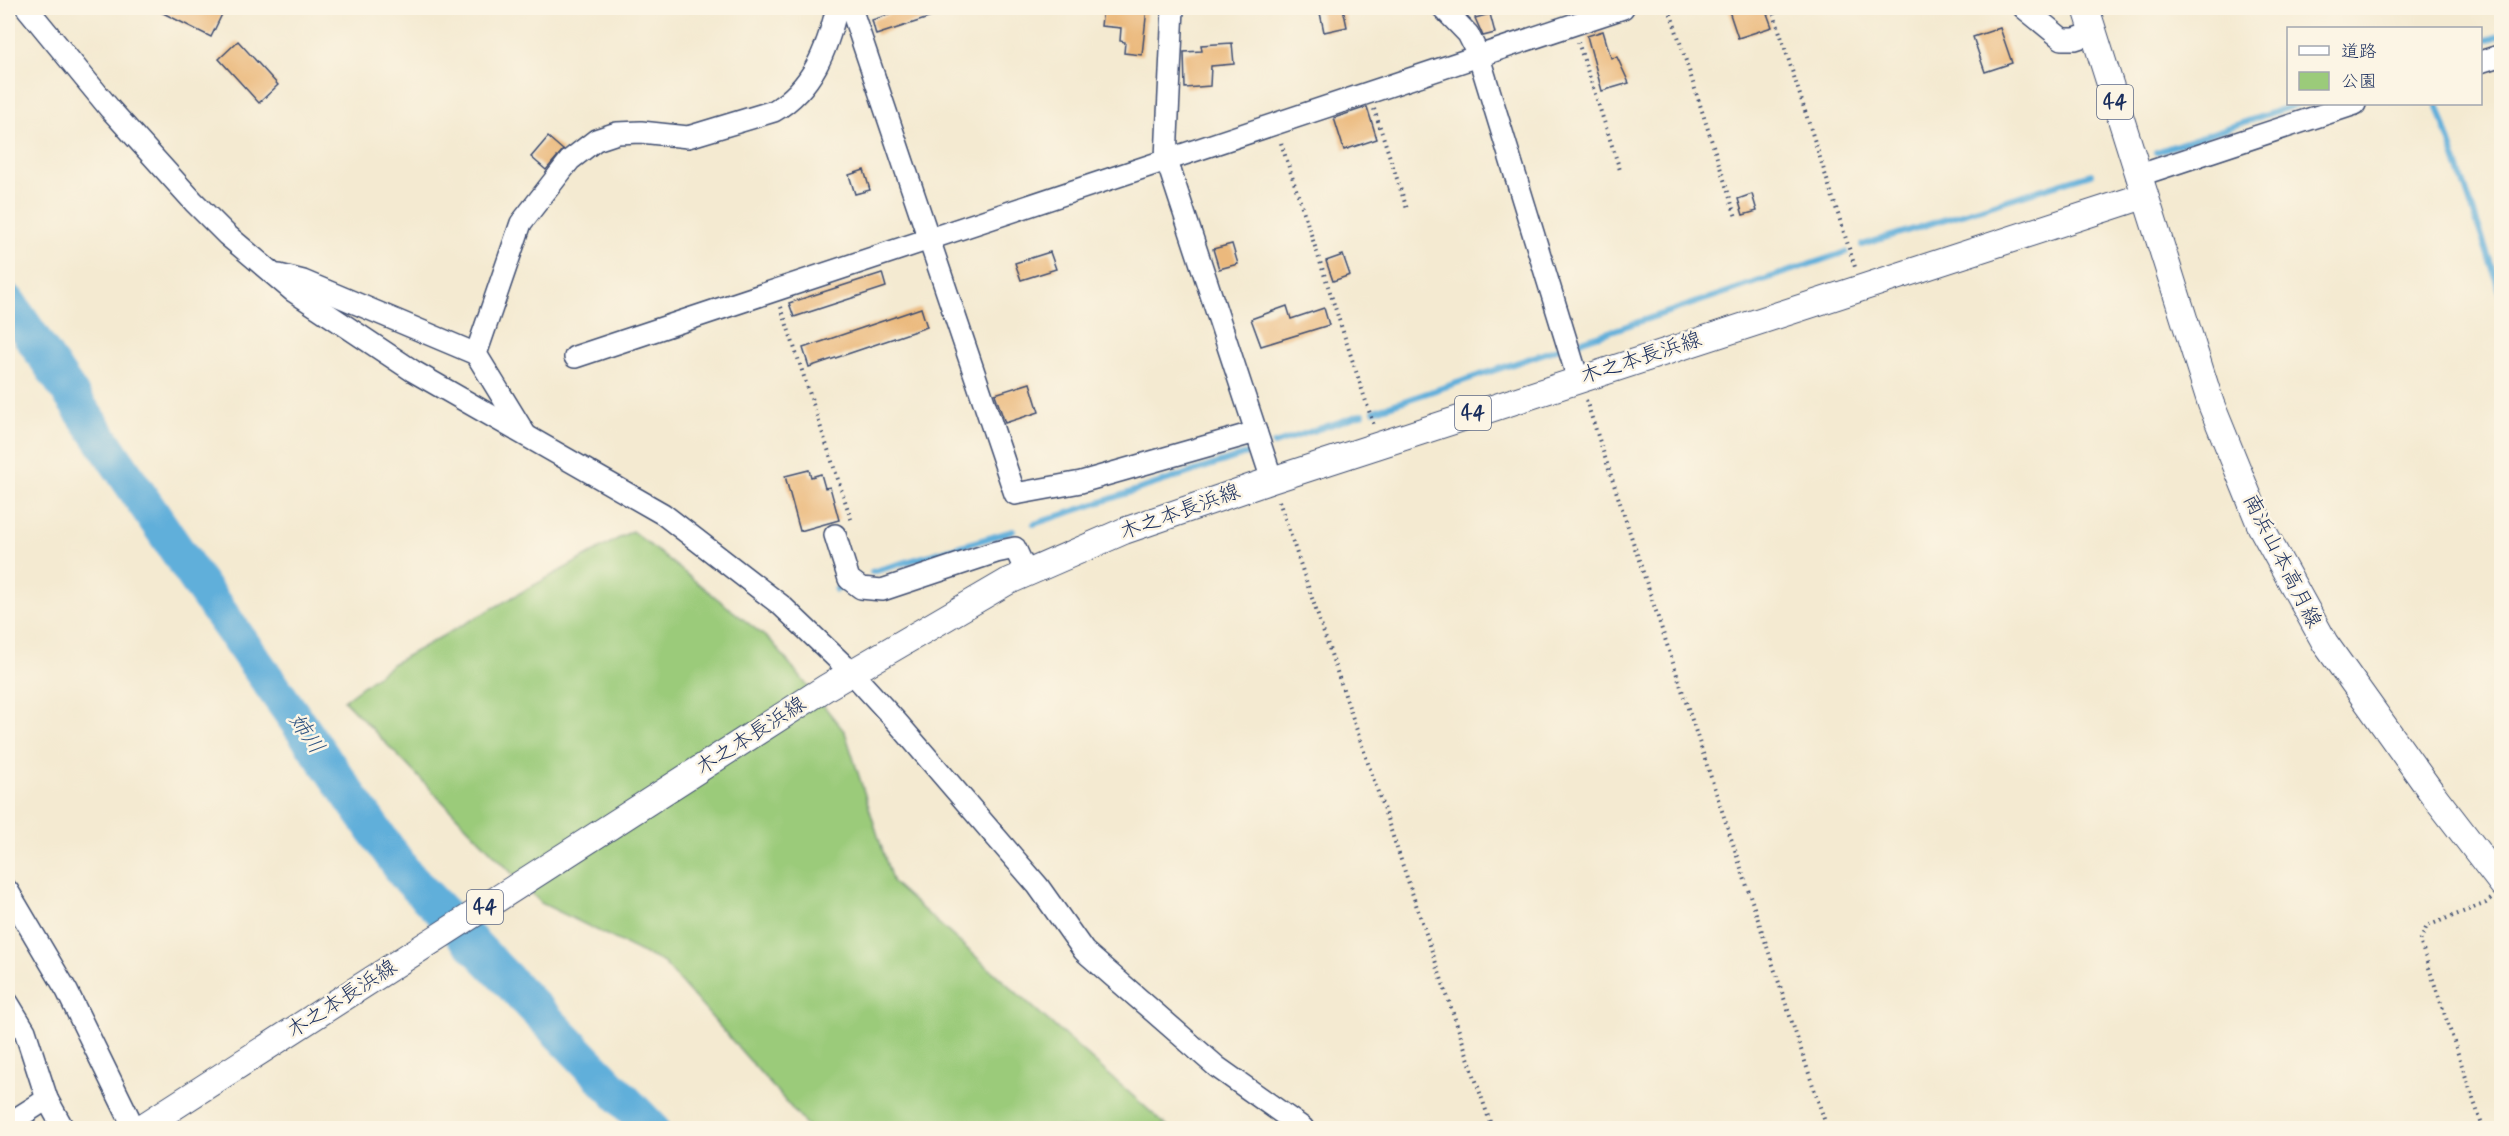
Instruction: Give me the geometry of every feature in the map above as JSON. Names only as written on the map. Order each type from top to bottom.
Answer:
[{"type":"main road","name":"44","points":[[2086,8],[2141,186]]},
{"type":"main road","name":"木之本長浜線","points":[[140,1128],[827,687],[1007,582],[1124,531],[1578,379],[2141,186]]},
{"type":"main road","name":"南浜山本高月線","points":[[2141,186],[2211,404],[2261,527],[2325,643],[2498,890]]},
{"type":"street","points":[[27,8],[155,160],[227,235],[271,274],[321,312],[413,371],[663,514],[782,606],[852,673],[1038,886],[1084,951],[1217,1067],[1303,1128]]},
{"type":"street","points":[[476,354],[521,224],[570,160],[596,140],[617,133],[641,132],[688,137],[774,111],[798,95],[806,84],[830,34],[837,8]]},
{"type":"street","points":[[851,8],[1015,494],[1081,482],[1256,432]]},
{"type":"street","points":[[1173,8],[1166,158],[1272,480]]},
{"type":"street","points":[[1443,8],[1468,34],[1478,54],[1578,379]]},
{"type":"street","points":[[575,357],[1478,54],[1572,16],[1623,8]]},
{"type":"street","points":[[2024,8],[2062,39],[2075,39],[2093,33]]},
{"type":"street","points":[[2482,62],[2502,55]]},
{"type":"street","points":[[2141,186],[2352,105]]},
{"type":"street","points":[[271,274],[303,281],[476,354],[526,437]]},
{"type":"street","points":[[845,535],[849,579],[861,588],[882,590],[996,552],[1015,548],[1027,574]]},
{"type":"street","points":[[8,891],[67,991],[140,1128]]},
{"type":"street","points":[[8,1003],[25,1031],[47,1099],[63,1128]]},
{"type":"street","points":[[8,1124],[47,1099]]},
{"type":"path","points":[[1669,8],[1736,217]]},
{"type":"path","points":[[1772,8],[1848,246]]},
{"type":"path","points":[[1572,16],[1620,170]]},
{"type":"path","points":[[1368,91],[1407,209]]},
{"type":"path","points":[[1274,123],[1380,444]]},
{"type":"path","points":[[775,290],[845,535]]},
{"type":"path","points":[[1578,379],[1827,1128]]},
{"type":"path","points":[[1272,480],[1492,1128]]},
{"type":"path","points":[[2483,1128],[2420,941],[2427,926],[2486,903],[2498,890]]},
{"type":"green space","points":[[632,531],[772,642],[845,732],[893,883],[1169,1128],[809,1128],[664,963],[541,903],[344,700],[394,663]]},
{"type":"building","points":[[153,8],[225,8],[211,37]]},
{"type":"building","points":[[910,8],[949,8],[950,11],[876,35],[872,20]]},
{"type":"building","points":[[1103,8],[1147,8],[1142,55],[1124,53],[1125,42],[1120,41],[1121,28],[1101,26]]},
{"type":"building","points":[[1319,8],[1343,8],[1347,27],[1324,32]]},
{"type":"building","points":[[1728,8],[1765,8],[1772,27],[1738,38]]},
{"type":"building","points":[[1490,14],[1495,33],[1483,36],[1475,18]]},
{"type":"building","points":[[2000,28],[2012,63],[1985,72],[1973,37]]},
{"type":"building","points":[[1603,31],[1611,58],[1617,57],[1629,83],[1602,91],[1587,36]]},
{"type":"building","points":[[238,41],[278,85],[259,103],[219,59]]},
{"type":"building","points":[[1232,43],[1234,64],[1211,66],[1210,86],[1185,88],[1184,52],[1202,51],[1201,45]]},
{"type":"building","points":[[1367,107],[1377,139],[1344,150],[1334,118]]},
{"type":"building","points":[[548,137],[563,150],[546,170],[531,157]]},
{"type":"building","points":[[864,170],[870,190],[855,194],[849,175]]},
{"type":"building","points":[[1752,194],[1757,211],[1743,215],[1738,199]]},
{"type":"building","points":[[1232,244],[1238,264],[1219,269],[1213,249]]},
{"type":"building","points":[[1050,252],[1056,269],[1021,280],[1015,263]]},
{"type":"building","points":[[1343,255],[1350,275],[1333,281],[1326,261]]},
{"type":"building","points":[[882,273],[886,287],[794,317],[789,303]]},
{"type":"building","points":[[1287,306],[1291,319],[1324,308],[1329,325],[1261,346],[1251,319]]},
{"type":"building","points":[[921,308],[927,327],[809,367],[803,348]]},
{"type":"building","points":[[1030,383],[1039,412],[1005,423],[995,394]]},
{"type":"building","points":[[809,470],[811,477],[821,474],[825,488],[830,487],[839,520],[800,531],[785,476]]},
{"type":"waterway","points":[[2482,41],[2502,35]]},
{"type":"waterway","points":[[2156,152],[2295,105]]},
{"type":"waterway","points":[[2437,105],[2502,297]]},
{"type":"waterway","points":[[1862,245],[2091,174]]},
{"type":"waterway","points":[[1579,342],[1846,252]]},
{"type":"waterway","name":"姉川","points":[[8,302],[199,583],[406,875],[651,1128]]},
{"type":"waterway","points":[[1374,411],[1560,348]]},
{"type":"waterway","points":[[1274,444],[1363,414]]},
{"type":"waterway","points":[[1034,524],[1252,452]]},
{"type":"waterway","points":[[872,572],[1013,531]]},
{"type":"waterway","points":[[836,590],[842,587]]}]
